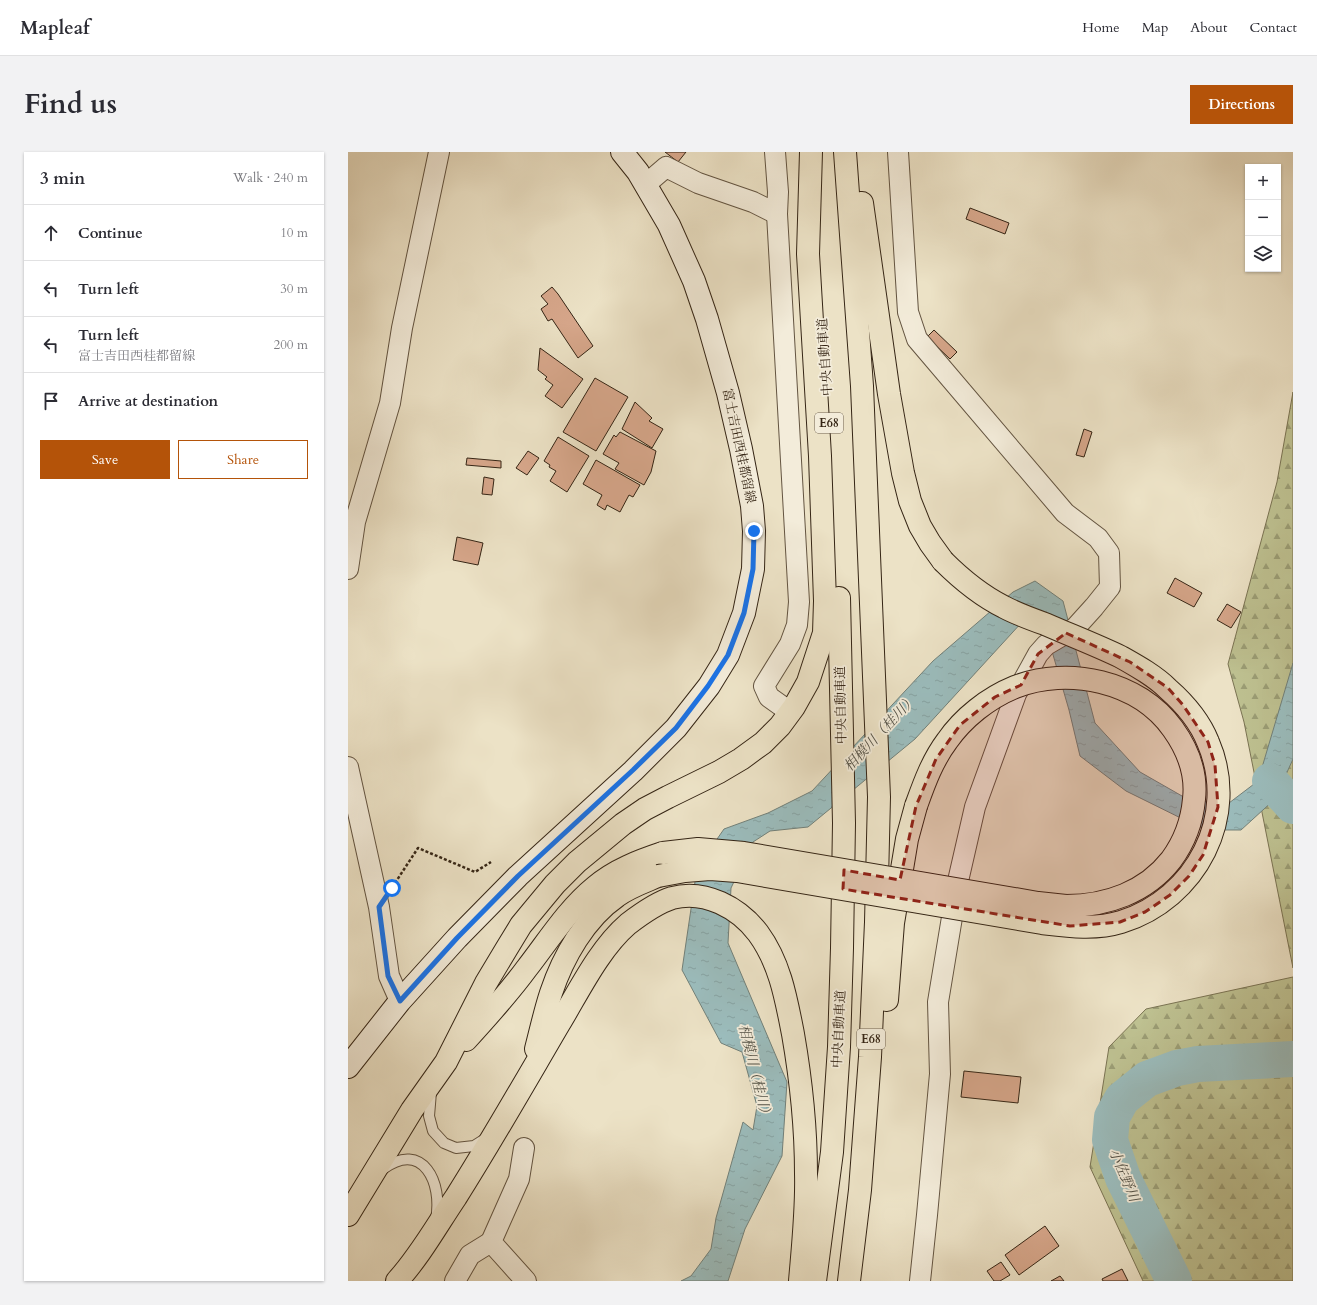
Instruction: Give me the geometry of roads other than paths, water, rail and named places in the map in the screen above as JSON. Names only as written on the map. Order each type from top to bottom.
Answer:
[{"type":"highway","name":"中央自動車道","points":[[811,152],[838,557],[844,823],[839,1024],[832,1145],[815,1281]]},
{"type":"highway","points":[[446,1062],[486,983],[507,948],[521,926],[555,884],[577,862],[623,824],[645,809],[668,796],[719,772],[741,759],[763,743],[780,726],[794,707],[808,682],[824,633],[825,601],[820,456],[808,254],[811,152]]},
{"type":"highway","name":"E68","points":[[845,152],[862,386],[879,797],[876,922],[870,1057],[860,1190],[849,1281]]},
{"type":"highway","points":[[528,1076],[551,994],[559,972],[582,931],[616,896],[637,884],[658,876],[685,871],[710,869],[737,871],[1042,923],[1070,926],[1095,926],[1120,922],[1145,912],[1170,895],[1189,876],[1203,855],[1213,831],[1218,807],[1216,765],[1208,742],[1199,724],[1168,688],[1149,673],[1130,662],[1093,644],[1005,608],[981,594],[959,578],[943,561],[920,526],[910,501],[903,473],[889,394],[865,220],[853,152]]},
{"type":"highway","points":[[348,1214],[408,1117],[446,1062],[508,993],[577,904],[595,887],[616,872],[637,862],[663,853],[698,849],[738,853],[1038,903],[1066,906],[1092,904],[1113,900],[1150,882],[1165,868],[1179,850],[1188,832],[1193,812],[1195,792],[1193,772],[1188,754],[1179,737],[1168,722],[1142,698],[1128,691],[1111,684],[1094,680],[1074,678],[1035,681],[1015,687],[995,697],[978,709],[960,725],[946,741],[925,782],[916,806],[907,839],[893,923],[881,1085],[860,1281]]},
{"type":"highway","points":[[397,1281],[406,1271],[433,1232],[604,950],[628,924],[657,904],[673,898],[690,896],[721,902],[743,917],[754,928],[771,954],[780,975],[788,1006],[797,1059],[804,1118],[806,1175],[800,1281]]},
{"type":"main road","name":"富士吉田西桂都留線","points":[[348,1067],[400,1001],[457,938],[518,876],[633,770],[676,728],[708,686],[728,655],[744,613],[753,569],[754,531],[751,500],[728,393],[707,319],[694,281],[669,225],[638,172],[622,152]]},
{"type":"street","points":[[348,569],[355,522],[390,403],[402,328],[439,152]]},
{"type":"street","points":[[775,152],[778,192],[777,214],[799,602],[797,625],[790,644],[764,686],[769,697],[783,707]]},
{"type":"street","points":[[898,152],[908,312],[917,339],[1065,512],[1098,538],[1109,553],[1110,587],[1074,628],[1046,645],[1038,654],[1016,694],[975,807],[958,881],[938,1002],[940,1074],[920,1281]]},
{"type":"street","points":[[645,185],[666,167],[698,183],[753,202],[777,214]]},
{"type":"street","points":[[348,767],[379,907],[388,976],[400,1001]]},
{"type":"street","points":[[455,1281],[470,1255],[491,1242],[519,1179],[524,1148]]},
{"type":"street","points":[[491,1242],[526,1281]]},
{"type":"lane","points":[[432,1082],[429,1102],[429,1116],[433,1131],[444,1143],[456,1148],[474,1146],[495,1132]]},
{"type":"lane","points":[[370,1178],[392,1162],[408,1158],[422,1164],[432,1174],[436,1189],[438,1208],[433,1232]]},
{"type":"water","name":"相模川（桂川）","points":[[1035,581],[1063,601],[1095,723],[1140,772],[1189,800],[1229,803],[1258,781],[1293,663],[1293,759],[1275,799],[1241,830],[1205,830],[1126,791],[1080,756],[1069,710],[1045,627],[1023,621],[915,739],[808,827],[770,831],[753,842],[731,888],[728,943],[787,1082],[782,1156],[745,1229],[728,1281],[681,1281],[691,1276],[711,1249],[716,1218],[743,1122],[753,1130],[757,1106],[742,1052],[721,1043],[682,970],[697,868],[724,829],[768,813],[812,791],[933,661],[1013,592]]},
{"type":"waterway","name":"小佐野川","points":[[1270,781],[1293,806]]},
{"type":"waterway","name":"小佐野川","points":[[1174,1281],[1123,1178],[1110,1140],[1112,1117],[1122,1099],[1147,1079],[1177,1068],[1198,1064],[1293,1059]]}]
